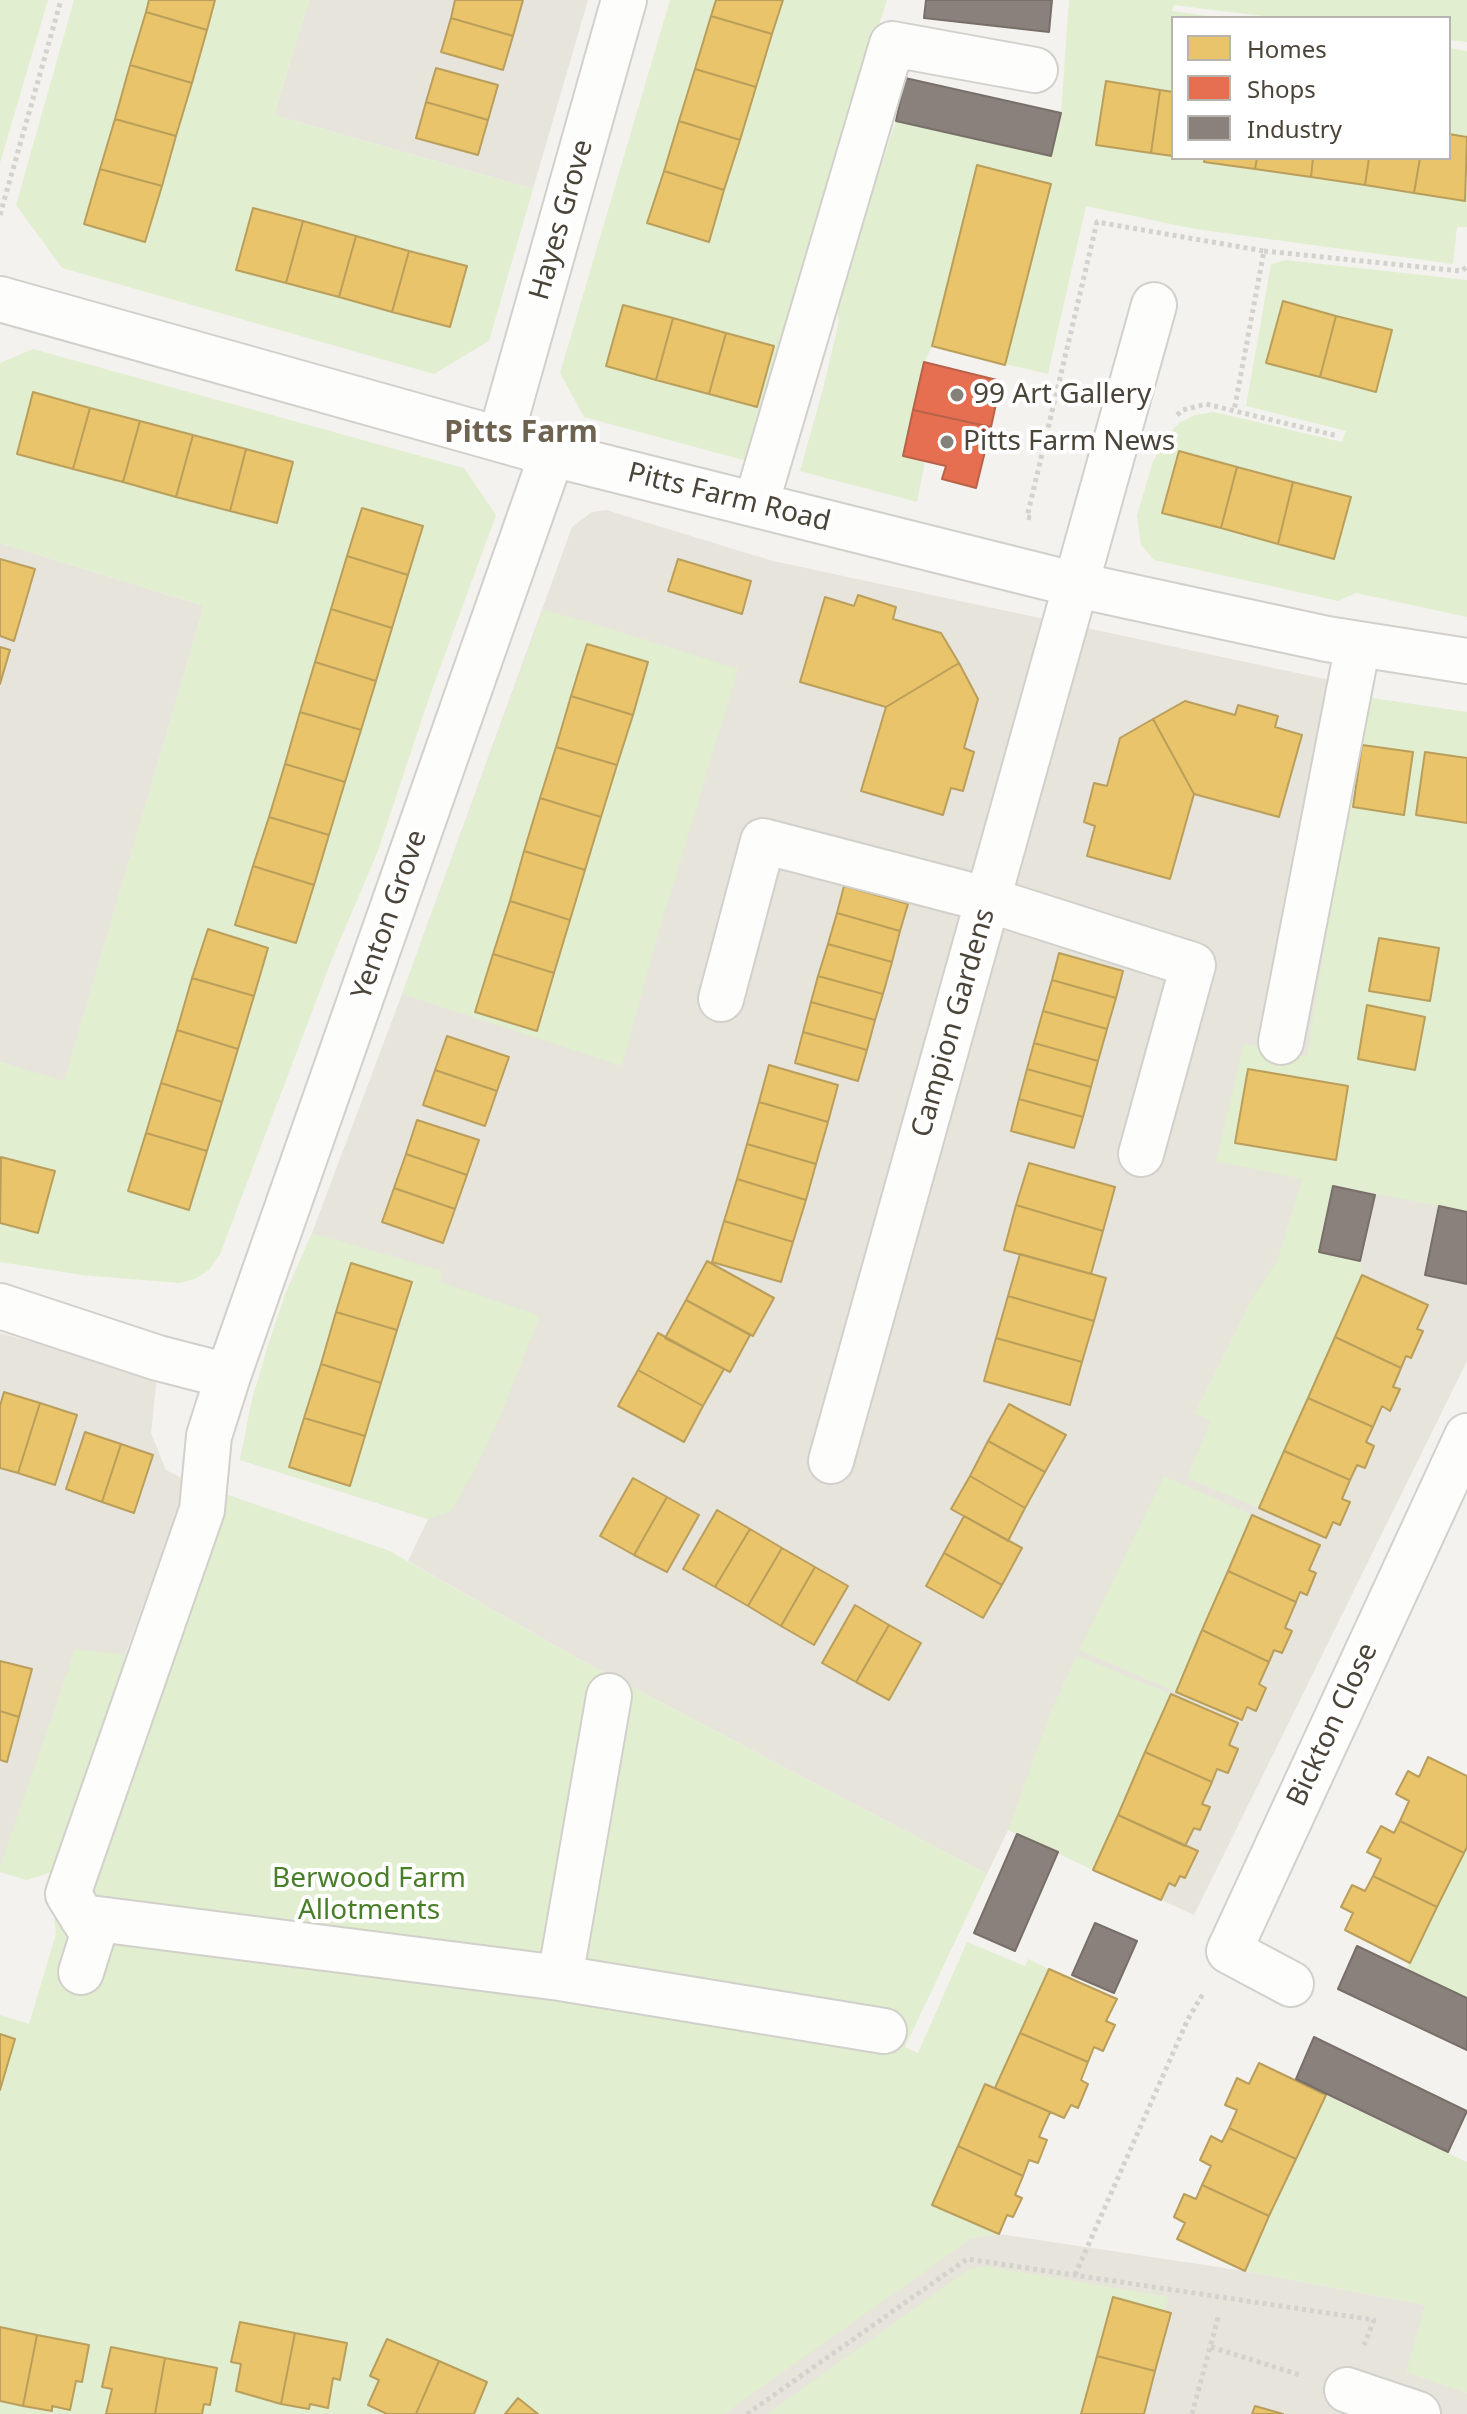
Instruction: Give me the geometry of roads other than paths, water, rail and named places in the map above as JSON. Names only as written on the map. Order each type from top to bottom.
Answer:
[{"type":"street","name":"Hayes Grove","points":[[500,439],[624,0]]},
{"type":"street","points":[[756,504],[892,44],[1035,70]]},
{"type":"street","name":"Pitts Farm Road","points":[[0,299],[552,454],[1077,585],[1358,644],[1467,661]]},
{"type":"street","name":"Campion Gardens","points":[[831,1461],[1154,305]]},
{"type":"street","name":"Yenton Grove","points":[[82,1917],[68,1894],[202,1510],[209,1436],[228,1376],[552,454]]},
{"type":"street","points":[[1281,1042],[1358,644]]},
{"type":"street","points":[[721,999],[763,841],[989,900],[1193,965],[1141,1154]]},
{"type":"street","points":[[0,1306],[158,1358],[228,1376]]},
{"type":"street","name":"Bickton Close","points":[[1291,1984],[1229,1951],[1467,1436]]},
{"type":"street","points":[[560,1978],[609,1696]]},
{"type":"street","points":[[81,1972],[93,1934],[82,1917]]},
{"type":"street","points":[[82,1917],[560,1978],[884,2031]]},
{"type":"street","points":[[1347,2390],[1411,2413]]},
{"type":"place","name":"99 Art Gallery","points":[[957,395]]},
{"type":"place","name":"Pitts Farm News","points":[[947,442]]},
{"type":"district","name":"Pitts Farm","points":[[521,433]]},
{"type":"park label","name":"Berwood Farm Allotments","points":[[369,1895]]}]
